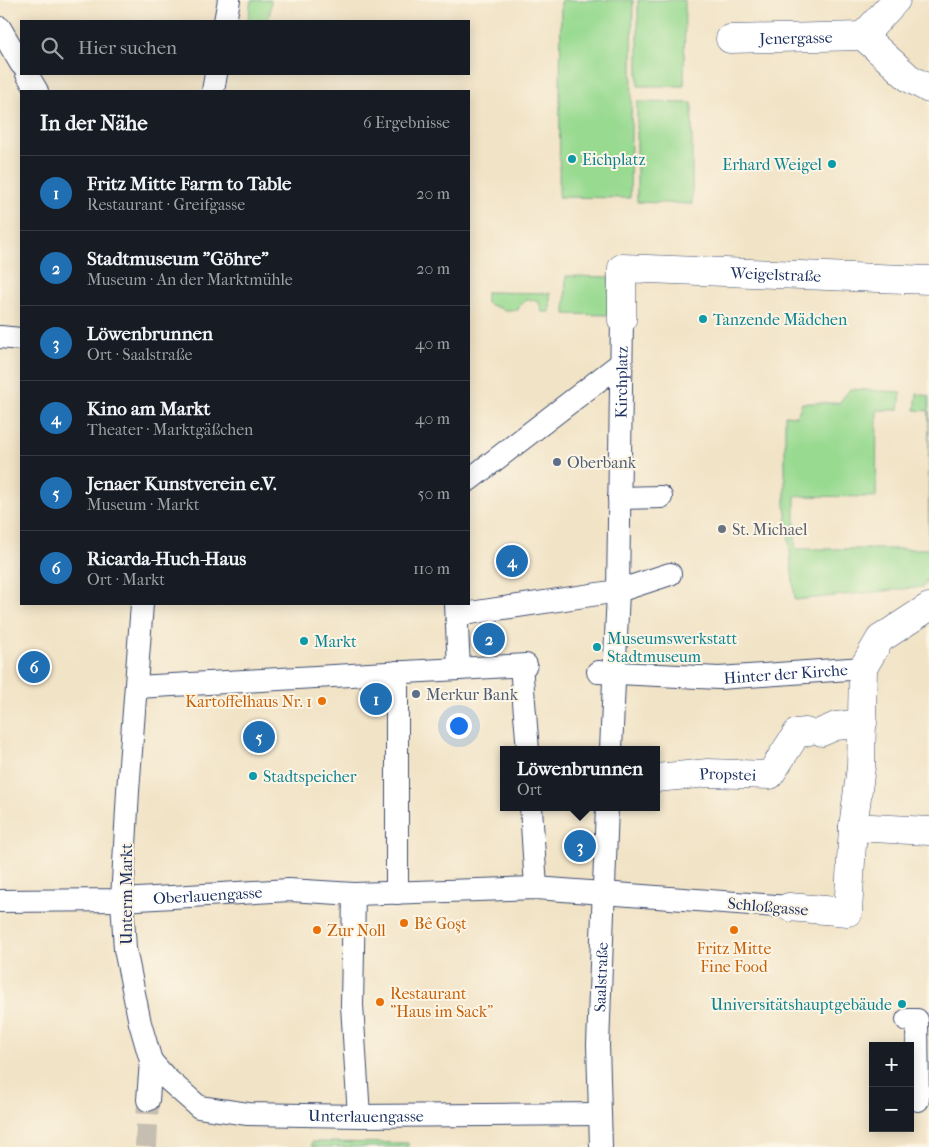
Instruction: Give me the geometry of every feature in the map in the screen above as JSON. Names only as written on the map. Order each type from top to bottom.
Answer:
[{"type":"street","points":[[226,20],[229,0]]},
{"type":"street","points":[[896,0],[863,36],[909,78],[929,89]]},
{"type":"street","points":[[0,28],[20,62]]},
{"type":"street","name":"Jenergasse","points":[[730,39],[863,36]]},
{"type":"street","points":[[28,75],[36,90]]},
{"type":"street","points":[[213,90],[216,75]]},
{"type":"street","name":"Weigelstraße","points":[[622,268],[929,280]]},
{"type":"street","name":"Kirchplatz","points":[[607,672],[618,591],[622,268]]},
{"type":"street","points":[[0,337],[20,339]]},
{"type":"street","points":[[470,479],[621,363]]},
{"type":"street","points":[[619,498],[662,497]]},
{"type":"street","points":[[459,669],[457,609],[618,591],[670,574]]},
{"type":"street","points":[[142,605],[137,687],[524,665],[528,746]]},
{"type":"street","name":"Hinter der Kirche","points":[[607,672],[719,678],[863,668],[880,639],[929,607]]},
{"type":"street","name":"Schloßgasse","points":[[603,892],[848,912],[853,827],[861,767],[863,668]]},
{"type":"street","points":[[397,672],[397,893]]},
{"type":"street","points":[[607,672],[611,746]]},
{"type":"street","name":"Unterm Markt","points":[[137,687],[128,791],[122,900],[126,949],[140,1023],[150,1061],[142,1096]]},
{"type":"street","name":"Propstei","points":[[660,778],[708,773],[770,776],[796,733],[814,732],[836,726],[863,723]]},
{"type":"street","points":[[530,811],[536,888]]},
{"type":"street","name":"Saalstraße","points":[[601,1147],[598,1045],[608,811]]},
{"type":"street","points":[[853,827],[929,831]]},
{"type":"street","name":"Oberlauengasse","points":[[0,901],[122,900],[289,890],[354,894],[536,888],[603,892]]},
{"type":"street","points":[[354,894],[352,1005],[359,1116]]},
{"type":"street","points":[[907,1020],[918,1020],[918,1100]]},
{"type":"street","name":"Unterlauengasse","points":[[150,1061],[199,1107],[248,1114],[359,1116],[599,1114]]},
{"type":"green space","points":[[251,0],[271,0],[269,20],[248,20]]},
{"type":"green space","points":[[561,0],[633,0],[630,198],[559,197]]},
{"type":"green space","points":[[638,0],[685,0],[684,86],[638,86]]},
{"type":"green space","points":[[637,102],[692,103],[692,204],[637,202]]},
{"type":"green space","points":[[566,276],[609,277],[608,315],[565,314]]},
{"type":"green space","points":[[486,292],[550,293],[550,312],[542,312],[539,302],[528,299],[520,305],[518,310],[504,310],[486,303]]},
{"type":"green space","points":[[850,389],[901,392],[899,410],[877,410],[876,497],[795,496],[795,549],[929,549],[929,576],[923,587],[795,600],[785,504],[785,415],[797,416],[802,403],[839,403]]},
{"type":"green space","points":[[917,394],[929,396],[929,411],[915,410]]},
{"type":"green space","points":[[312,1142],[408,1143],[408,1147],[312,1147]]},
{"type":"tunnel","points":[[146,1147],[148,1100]]},
{"type":"place","name":"Eichplatz","points":[[572,159]]},
{"type":"place","name":"Erhard Weigel","points":[[832,164]]},
{"type":"place","name":"Tanzende Mädchen","points":[[703,319]]},
{"type":"place","name":"Oberbank","points":[[557,462]]},
{"type":"place","name":"St. Michael","points":[[722,529]]},
{"type":"place","name":"Kino am Markt","points":[[512,561]]},
{"type":"place","name":"Stadtmuseum \"Göhre\"","points":[[489,639]]},
{"type":"place","name":"Markt","points":[[304,641]]},
{"type":"place","name":"Museumswerkstatt Stadtmuseum","points":[[597,647]]},
{"type":"place","name":"Ricarda-Huch-Haus","points":[[34,667]]},
{"type":"place","name":"Merkur Bank","points":[[416,694]]},
{"type":"place","name":"Fritz Mitte Farm to Table","points":[[376,699]]},
{"type":"place","name":"Kartoffelhaus Nr. 1","points":[[322,701]]},
{"type":"place","name":"Jenaer Kunstverein e.V.","points":[[259,737]]},
{"type":"place","name":"Stadtspeicher","points":[[253,776]]},
{"type":"place","name":"Löwenbrunnen","points":[[580,846]]},
{"type":"place","name":"Bê Goşt","points":[[404,923]]},
{"type":"place","name":"Zur Noll","points":[[317,930]]},
{"type":"place","name":"Fritz Mitte Fine Food","points":[[734,930]]},
{"type":"place","name":"Restaurant \"Haus im Sack\"","points":[[380,1002]]},
{"type":"place","name":"Universitätshauptgebäude","points":[[902,1004]]}]
